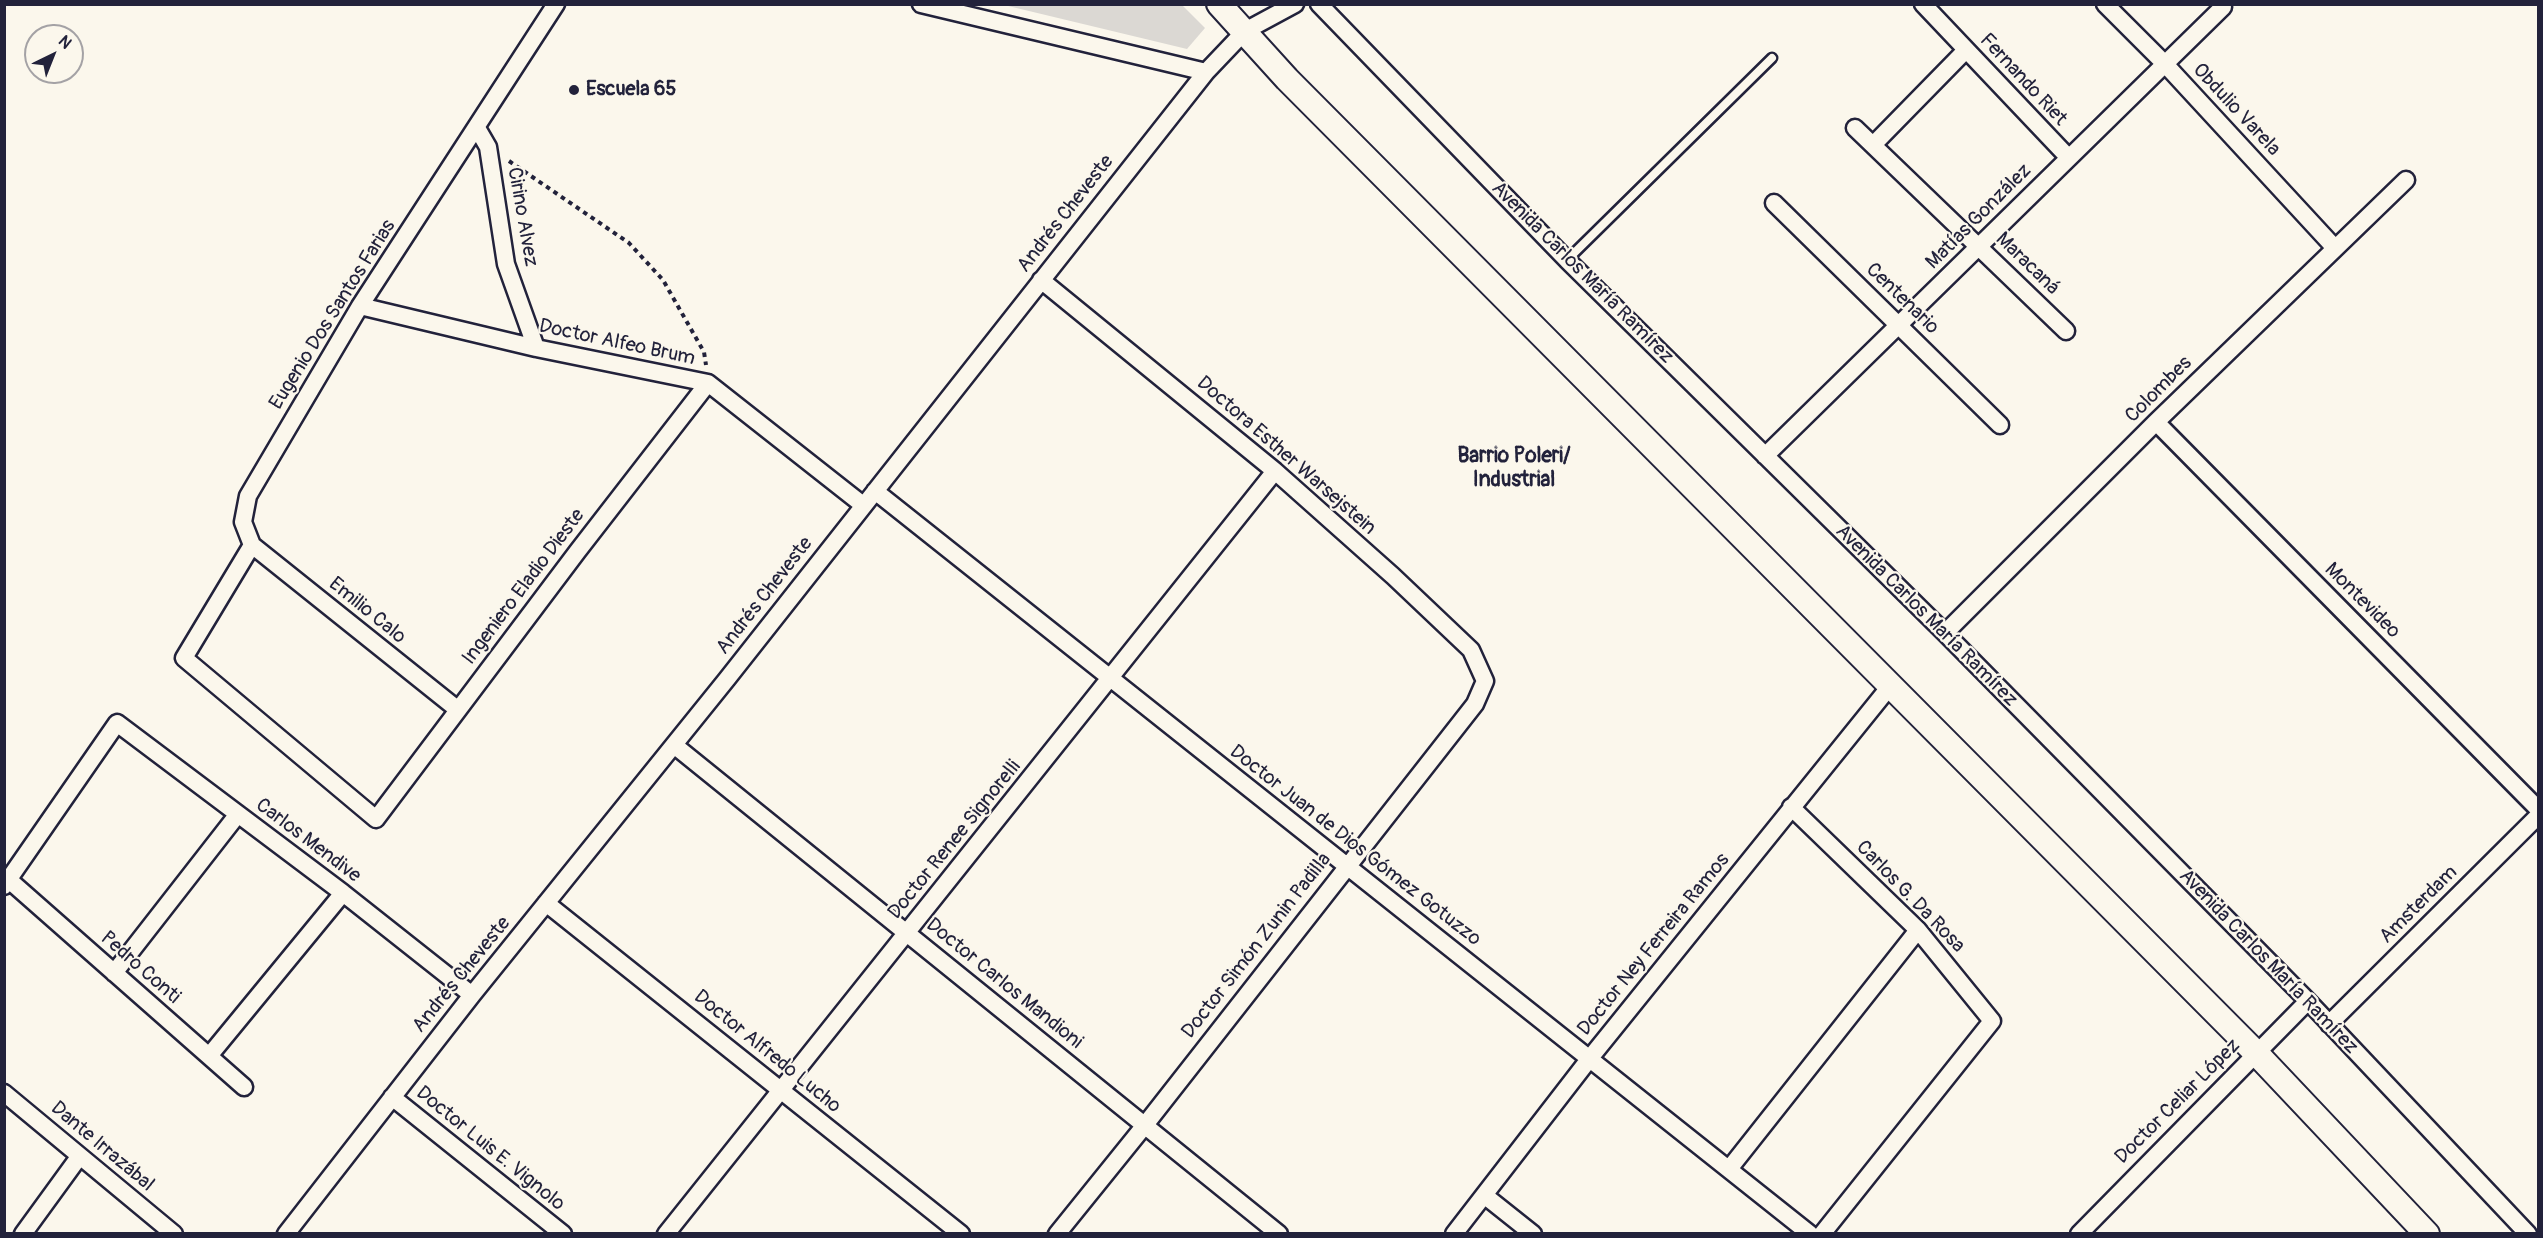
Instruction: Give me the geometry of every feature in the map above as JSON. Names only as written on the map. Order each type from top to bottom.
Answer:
[{"type":"street","name":"Eugenio Dos Santos Farias","points":[[252,545],[243,522],[248,496],[360,306],[556,4]]},
{"type":"street","points":[[921,4],[1206,72]]},
{"type":"street","points":[[1219,4],[1287,79],[2256,1053],[2427,1233]]},
{"type":"street","name":"Andrés Cheveste","points":[[286,1233],[472,995],[674,745],[1206,72],[1245,31],[1295,4]]},
{"type":"street","name":"Avenida Carlos María Ramírez","points":[[1319,4],[1567,260],[1945,633],[2308,1001],[2528,1233]]},
{"type":"street","name":"Obdulio Varela","points":[[2105,4],[2165,64],[2334,247]]},
{"type":"street","name":"Matías González","points":[[1765,456],[2222,6]]},
{"type":"street","name":"Fernando Riet","points":[[1930,7],[1966,50],[2069,158]]},
{"type":"street","points":[[1873,145],[1966,50]]},
{"type":"street","name":"Cirino Alvez","points":[[477,128],[488,147],[506,264],[536,348]]},
{"type":"street","name":"Maracaná","points":[[1855,128],[2066,332]]},
{"type":"street","name":"Colombes","points":[[1945,633],[2334,247],[2406,180]]},
{"type":"street","name":"Centenario","points":[[1774,203],[2000,425]]},
{"type":"street","name":"Doctora Esther Warsejstein","points":[[1041,279],[1275,471],[1472,650],[1485,681]]},
{"type":"street","name":"Doctor Alfeo Brum","points":[[360,306],[536,348],[708,383],[863,506]]},
{"type":"street","name":"Ingeniero Eladio Dieste","points":[[252,545],[184,658],[376,819],[708,383]]},
{"type":"street","name":"Montevideo","points":[[2156,422],[2538,809]]},
{"type":"street","name":"Doctor Renee Signorelli","points":[[666,1233],[1275,471]]},
{"type":"street","name":"Doctor Juan de Dios Gómez Gotuzzo","points":[[875,491],[1810,1233]]},
{"type":"street","name":"Emilio Calo","points":[[252,545],[457,710]]},
{"type":"street","name":"Doctor Simón Zunin Padilla","points":[[1057,1233],[1145,1125],[1475,704],[1485,681]]},
{"type":"street","name":"Doctor Ney Ferreira Ramos","points":[[1454,1233],[1590,1058],[1891,685]]},
{"type":"street","name":"Carlos Mendive","points":[[7,883],[117,723],[343,893],[472,995]]},
{"type":"street","name":"Doctor Carlos Mandioni","points":[[674,745],[1279,1233]]},
{"type":"street","name":"Carlos G. Da Rosa","points":[[1791,807],[1918,930],[1992,1021],[1822,1233]]},
{"type":"street","points":[[114,973],[238,814]]},
{"type":"street","name":"Amsterdam","points":[[2330,1024],[2538,816]]},
{"type":"street","name":"Pedro Conti","points":[[7,883],[244,1087]]},
{"type":"street","points":[[209,1056],[343,893]]},
{"type":"street","name":"Doctor Alfredo Lucho","points":[[546,903],[961,1233]]},
{"type":"street","points":[[1729,1168],[1918,930]]},
{"type":"street","name":"Doctor Celiar López","points":[[2079,1233],[2308,1001]]},
{"type":"street","name":"Dante Irrazábal","points":[[4,1093],[174,1233]]},
{"type":"street","name":"Doctor Luis E. Vignolo","points":[[392,1097],[563,1233]]},
{"type":"street","points":[[23,1233],[79,1157]]},
{"type":"street","points":[[1484,1196],[1533,1233]]},
{"type":"lane","points":[[1567,260],[1772,58]]},
{"type":"path","points":[[488,147],[629,243],[663,280],[704,352],[708,383]]},
{"type":"shaded area","points":[[1004,5],[1182,5],[1205,28],[1187,49]]},
{"type":"place","name":"Escuela 65","points":[[574,90]]},
{"type":"district","name":"Barrio Poleri/ Industrial","points":[[1514,469]]}]
